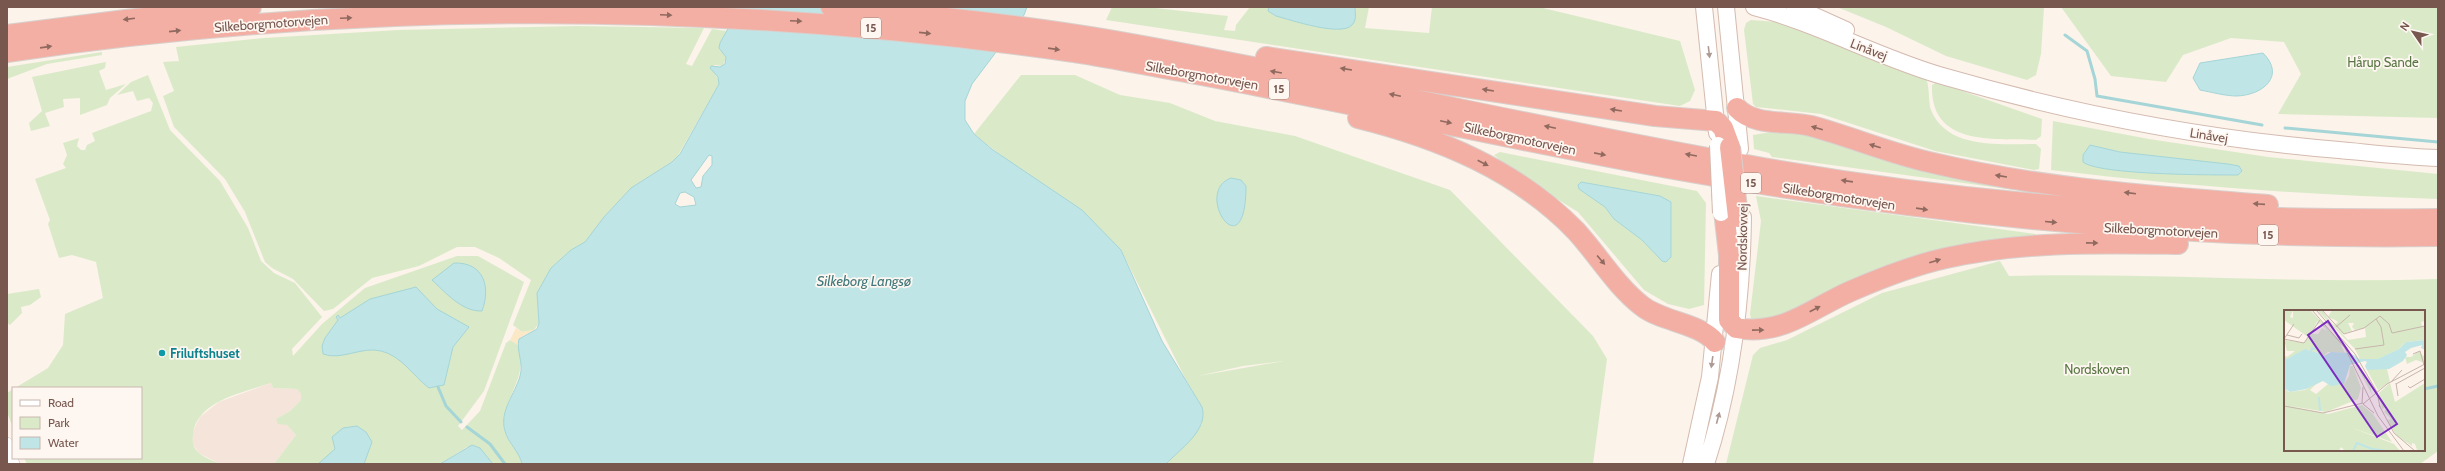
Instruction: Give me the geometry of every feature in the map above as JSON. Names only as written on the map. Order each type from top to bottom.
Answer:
[{"type":"highway","name":"Silkeborgmotorvejen","points":[[7,35],[126,20],[251,7]]},
{"type":"highway","name":"15","points":[[831,7],[979,22],[1079,28],[1116,44]]},
{"type":"highway","name":"Silkeborgmotorvejen","points":[[7,52],[186,30],[322,19],[422,14],[627,13],[803,22],[1116,44],[1355,86],[1673,152],[1891,187],[2014,202],[2190,215],[2284,218],[2438,219]]},
{"type":"highway","name":"Silkeborgmotorvejen","points":[[1116,44],[1151,66],[1400,113],[1671,168],[1919,208],[2098,226],[2188,232],[2285,236],[2438,236]]},
{"type":"highway","points":[[1116,44],[1655,116],[1727,138],[1785,122]]},
{"type":"highway","points":[[1151,66],[1387,125],[1437,141],[1484,163],[1508,177],[1537,198],[1575,231],[1642,306],[1668,320],[1727,324],[1756,331],[1780,327],[1850,292],[1898,273],[1944,259],[2024,246],[2073,242],[2325,246],[2438,240]]},
{"type":"highway","points":[[1737,108],[1751,117],[1809,126],[1933,164],[2022,180],[2183,198],[2438,214]]},
{"type":"highway","points":[[1727,138],[1732,215],[1728,255],[1727,324]]},
{"type":"highway","points":[[1720,179],[1732,215],[1742,260]]},
{"type":"main road","points":[[1704,7],[1727,138]]},
{"type":"main road","points":[[1713,7],[1725,68],[1737,108]]},
{"type":"main road","points":[[1720,179],[1727,138],[1737,108],[1726,7]]},
{"type":"main road","name":"Linåvej","points":[[1754,7],[1783,15],[1909,65],[1947,78],[1985,86],[2063,107],[2113,118],[2251,141],[2438,158]]},
{"type":"main road","points":[[1779,7],[1818,22],[1835,25]]},
{"type":"main road","name":"Linåvej","points":[[1795,7],[1835,25],[1985,86]]},
{"type":"main road","name":"Nordskovvej","points":[[1691,464],[1707,391],[1727,324],[1742,260]]},
{"type":"main road","name":"Nordskovvej","points":[[1706,464],[1721,407],[1727,324]]},
{"type":"street","points":[[7,442],[12,458]]},
{"type":"shaded area","points":[[271,383],[273,388],[297,389],[301,394],[301,400],[290,411],[276,419],[287,425],[296,435],[274,464],[220,464],[199,453],[192,443],[193,431],[200,417],[219,402]]},
{"type":"green space","points":[[1112,7],[1146,7],[1228,16],[1224,30],[1235,31],[1236,25],[1250,7],[1369,7],[1365,28],[1429,33],[1432,7],[1539,7],[1680,41],[1695,90],[1690,101],[1680,106],[1106,20]]},
{"type":"green space","points":[[1837,7],[2044,7],[2041,54],[2036,75],[2027,80],[1946,56],[1886,27]]},
{"type":"green space","name":"Hårup Sande","points":[[2061,7],[2438,7],[2438,118],[2278,114],[2301,74],[2284,42],[2231,38],[2183,55],[2166,82],[2111,76]]},
{"type":"green space","points":[[1751,20],[1777,22],[1925,78],[1928,84],[1931,110],[1939,123],[1949,132],[1962,138],[1977,142],[1992,144],[2036,144],[2041,149],[2039,169],[2034,170],[1935,151],[1821,114],[1756,107],[1753,104],[1744,30],[1746,23]]},
{"type":"green space","points":[[578,26],[704,28],[686,64],[692,66],[712,29],[726,31],[719,48],[726,57],[723,66],[714,65],[715,74],[719,80],[719,84],[676,159],[631,188],[604,217],[585,242],[571,250],[551,268],[537,293],[539,323],[534,330],[522,332],[513,325],[531,280],[499,258],[475,247],[457,247],[419,266],[372,278],[333,309],[324,311],[293,279],[272,268],[265,262],[245,212],[225,179],[174,127],[163,96],[174,91],[163,62],[179,61],[176,47],[264,38],[398,30]]},
{"type":"green space","points":[[102,52],[102,55],[47,64],[7,79],[7,67]]},
{"type":"green space","points":[[106,62],[105,68],[99,71],[106,90],[126,84],[110,98],[107,105],[80,115],[80,98],[63,99],[64,107],[45,113],[50,126],[31,131],[29,123],[42,111],[32,77]]},
{"type":"green space","points":[[148,75],[170,130],[220,181],[248,228],[261,261],[274,273],[295,283],[322,317],[292,349],[293,356],[322,324],[365,288],[457,256],[478,256],[524,282],[484,391],[458,426],[462,430],[480,411],[506,343],[510,340],[518,345],[521,357],[518,377],[505,414],[504,425],[506,435],[518,454],[522,464],[493,464],[484,453],[467,447],[440,464],[274,464],[296,435],[287,425],[278,424],[276,419],[290,411],[301,400],[301,394],[297,389],[273,388],[271,383],[235,394],[223,400],[202,414],[196,423],[193,438],[195,448],[203,456],[220,464],[27,464],[24,459],[142,459],[142,387],[17,387],[48,368],[63,345],[65,314],[103,298],[96,262],[72,255],[59,258],[48,224],[50,220],[35,179],[66,168],[63,164],[67,155],[63,143],[79,138],[77,146],[81,150],[85,150],[87,145],[95,141],[92,133],[151,111],[153,103],[149,98],[137,101],[133,91],[117,95],[131,82]]},
{"type":"green space","points":[[1021,75],[1075,75],[1120,95],[1170,103],[1215,121],[1295,136],[1450,190],[1593,336],[1607,359],[1593,464],[1166,464],[1202,424],[1202,407],[1185,378],[1121,250],[974,134]],"holes":[[[1284,361],[1198,376],[1243,366]]]},
{"type":"green space","points":[[1937,82],[2042,119],[2041,136],[2036,140],[1984,138],[1967,135],[1953,129],[1941,119],[1934,105],[1932,85]]},
{"type":"green space","points":[[2053,121],[2149,139],[2268,157],[2438,174],[2438,199],[2244,189],[2148,181],[2051,170]]},
{"type":"green space","points":[[1771,132],[1789,132],[1818,137],[2032,187],[2030,192],[1772,157],[1769,153],[1754,149],[1753,135]]},
{"type":"green space","points":[[1500,152],[1697,191],[1706,203],[1704,305],[1689,309],[1668,304],[1644,290],[1578,212],[1520,176],[1494,155]],"holes":[[[1581,182],[1660,196],[1671,202],[1671,257],[1662,261],[1642,240],[1614,219],[1605,207],[1579,189],[1578,186]]]},
{"type":"green space","points":[[1756,196],[2035,234],[2033,240],[1758,322],[1751,319],[1750,314],[1761,221]]},
{"type":"green space","name":"Nordskoven","points":[[2000,261],[2009,276],[2116,275],[2331,280],[2438,279],[2438,451],[2420,464],[1726,464],[1753,355],[1760,348],[1787,340],[1882,293]]},
{"type":"green space","points":[[39,289],[41,297],[30,305],[21,307],[22,313],[10,325],[7,323],[7,294]]},
{"type":"green space","points":[[12,390],[12,425],[7,412],[7,393]]},
{"type":"sand","points":[[516,328],[522,332],[534,330],[521,337],[518,345],[510,340]]},
{"type":"water","name":"Silkeborg Langsø","points":[[740,7],[1027,7],[1024,15],[972,84],[965,101],[965,120],[974,134],[993,150],[1082,210],[1121,250],[1162,341],[1202,407],[1203,415],[1201,424],[1192,438],[1166,464],[522,464],[521,459],[506,435],[504,416],[508,403],[518,383],[521,371],[518,348],[519,339],[537,329],[539,323],[537,293],[551,268],[571,250],[585,242],[604,217],[631,188],[672,162],[680,154],[719,84],[718,77],[710,68],[711,66],[720,67],[725,64],[726,57],[719,48],[720,43]],"holes":[[[709,155],[712,156],[712,165],[703,176],[701,187],[696,188],[691,180]],[[685,192],[694,197],[696,205],[680,207],[675,204],[680,193]]]},
{"type":"water","points":[[1269,7],[1355,7],[1355,19],[1352,25],[1346,28],[1327,28],[1304,24],[1276,16],[1268,11]]},
{"type":"water","points":[[2263,53],[2270,61],[2272,76],[2263,88],[2247,95],[2223,95],[2200,90],[2193,78],[2200,63]]},
{"type":"water","points":[[2090,145],[2120,152],[2228,164],[2239,166],[2242,171],[2238,175],[2205,175],[2110,170],[2083,162],[2083,155]]},
{"type":"water","points":[[1231,178],[1241,180],[1246,186],[1244,211],[1238,223],[1231,225],[1224,220],[1219,210],[1217,197],[1220,186]]},
{"type":"water","points":[[1581,182],[1660,196],[1671,202],[1671,257],[1666,262],[1662,261],[1642,240],[1614,219],[1605,207],[1579,189],[1578,185]]},
{"type":"water","points":[[454,263],[472,267],[478,271],[483,278],[486,293],[482,311],[461,305],[432,280]]},
{"type":"water","points":[[416,287],[437,309],[469,327],[453,347],[444,385],[429,388],[395,357],[381,351],[366,350],[337,356],[323,354],[322,346],[325,338],[338,320],[336,317],[338,315],[340,318],[370,299]]},
{"type":"water","points":[[357,426],[366,432],[372,442],[364,464],[318,464],[335,449],[332,437],[343,428]]},
{"type":"water","points":[[472,445],[480,448],[493,464],[440,464]]},
{"type":"waterway","points":[[2065,35],[2087,51],[2095,79],[2097,96],[2262,125]]},
{"type":"waterway","points":[[2285,128],[2438,142]]},
{"type":"waterway","points":[[2425,389],[2438,386]]},
{"type":"waterway","points":[[438,387],[446,406],[461,422]]},
{"type":"waterway","points":[[467,427],[490,444],[505,464]]},
{"type":"place","name":"Friluftshuset","points":[[162,353]]}]
